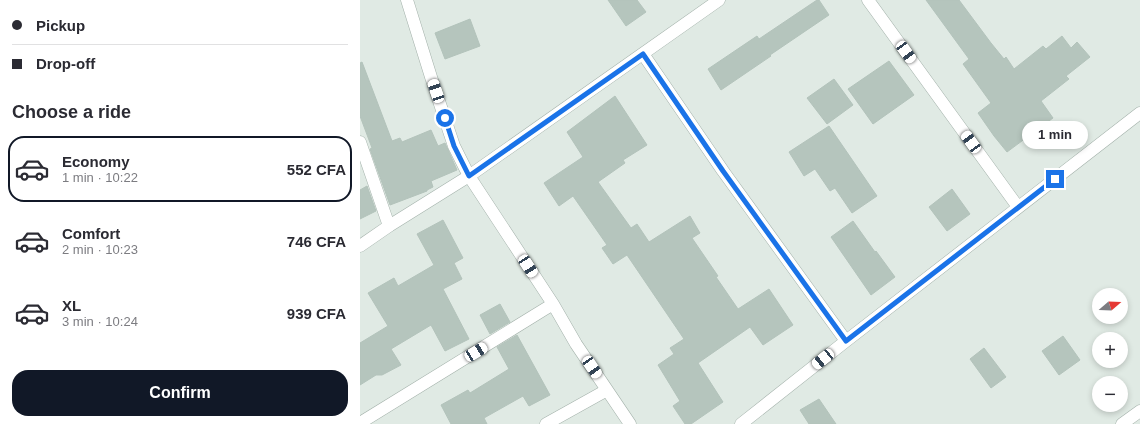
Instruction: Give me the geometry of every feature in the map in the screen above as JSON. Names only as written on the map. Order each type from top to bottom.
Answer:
[{"type":"street","points":[[407,0],[454,146],[469,176],[553,304],[576,344],[630,424]]},
{"type":"street","points":[[360,246],[469,176],[719,0]]},
{"type":"street","points":[[868,0],[1018,207]]},
{"type":"street","points":[[643,54],[723,171],[846,341]]},
{"type":"street","points":[[741,424],[1140,113]]},
{"type":"street","points":[[360,142],[389,226]]},
{"type":"street","points":[[360,423],[553,304]]},
{"type":"street","points":[[546,424],[607,390]]},
{"type":"street","points":[[1122,424],[1136,417]]},
{"type":"building","points":[[608,0],[637,0],[646,12],[626,26]]},
{"type":"building","points":[[819,0],[829,15],[721,90],[708,69],[757,36],[759,39]]},
{"type":"building","points":[[926,0],[959,0],[991,43],[1004,59],[1006,57],[1014,69],[1043,46],[1046,49],[1062,36],[1071,48],[1077,42],[1090,57],[1066,76],[1069,79],[1041,101],[1053,118],[1007,152],[978,113],[991,103],[963,64],[969,59]]},
{"type":"building","points":[[470,19],[480,46],[445,59],[435,33]]},
{"type":"building","points":[[889,61],[914,95],[873,124],[848,89]]},
{"type":"building","points":[[362,62],[392,141],[400,138],[402,142],[431,130],[438,146],[445,143],[457,170],[431,181],[433,187],[427,191],[390,205],[360,116],[360,63]]},
{"type":"building","points":[[834,79],[853,105],[827,124],[807,98]]},
{"type":"building","points":[[615,96],[647,145],[623,160],[625,163],[598,182],[631,228],[637,224],[649,242],[690,216],[700,233],[692,238],[738,309],[769,289],[793,325],[763,345],[750,327],[698,363],[723,402],[691,424],[685,424],[673,406],[680,401],[658,365],[674,354],[670,348],[684,339],[627,255],[613,264],[602,248],[607,245],[573,196],[559,206],[544,183],[583,157],[567,132]]},
{"type":"building","points":[[829,126],[877,196],[852,213],[835,188],[830,191],[815,169],[804,176],[789,152]]},
{"type":"building","points":[[367,186],[376,211],[360,219],[360,190]]},
{"type":"building","points":[[952,189],[970,214],[947,231],[929,207]]},
{"type":"building","points":[[443,220],[463,258],[454,263],[462,279],[443,289],[469,339],[445,351],[431,325],[391,349],[401,365],[382,375],[376,375],[360,385],[360,343],[388,326],[368,293],[394,278],[398,286],[434,265],[417,234]]},
{"type":"building","points":[[853,221],[895,277],[871,295],[831,237]]},
{"type":"building","points":[[500,304],[510,322],[490,334],[480,315]]},
{"type":"building","points":[[517,335],[550,395],[529,406],[523,396],[484,418],[487,424],[451,424],[441,405],[468,390],[470,393],[509,369],[497,347]]},
{"type":"building","points":[[1063,336],[1080,360],[1059,375],[1042,351]]},
{"type":"building","points":[[984,348],[1006,377],[991,388],[970,359]]},
{"type":"building","points":[[819,399],[836,424],[809,424],[800,410]]},
{"type":"route","points":[[445,118],[454,146],[469,176],[643,54],[723,171],[846,341],[1055,179]]}]
